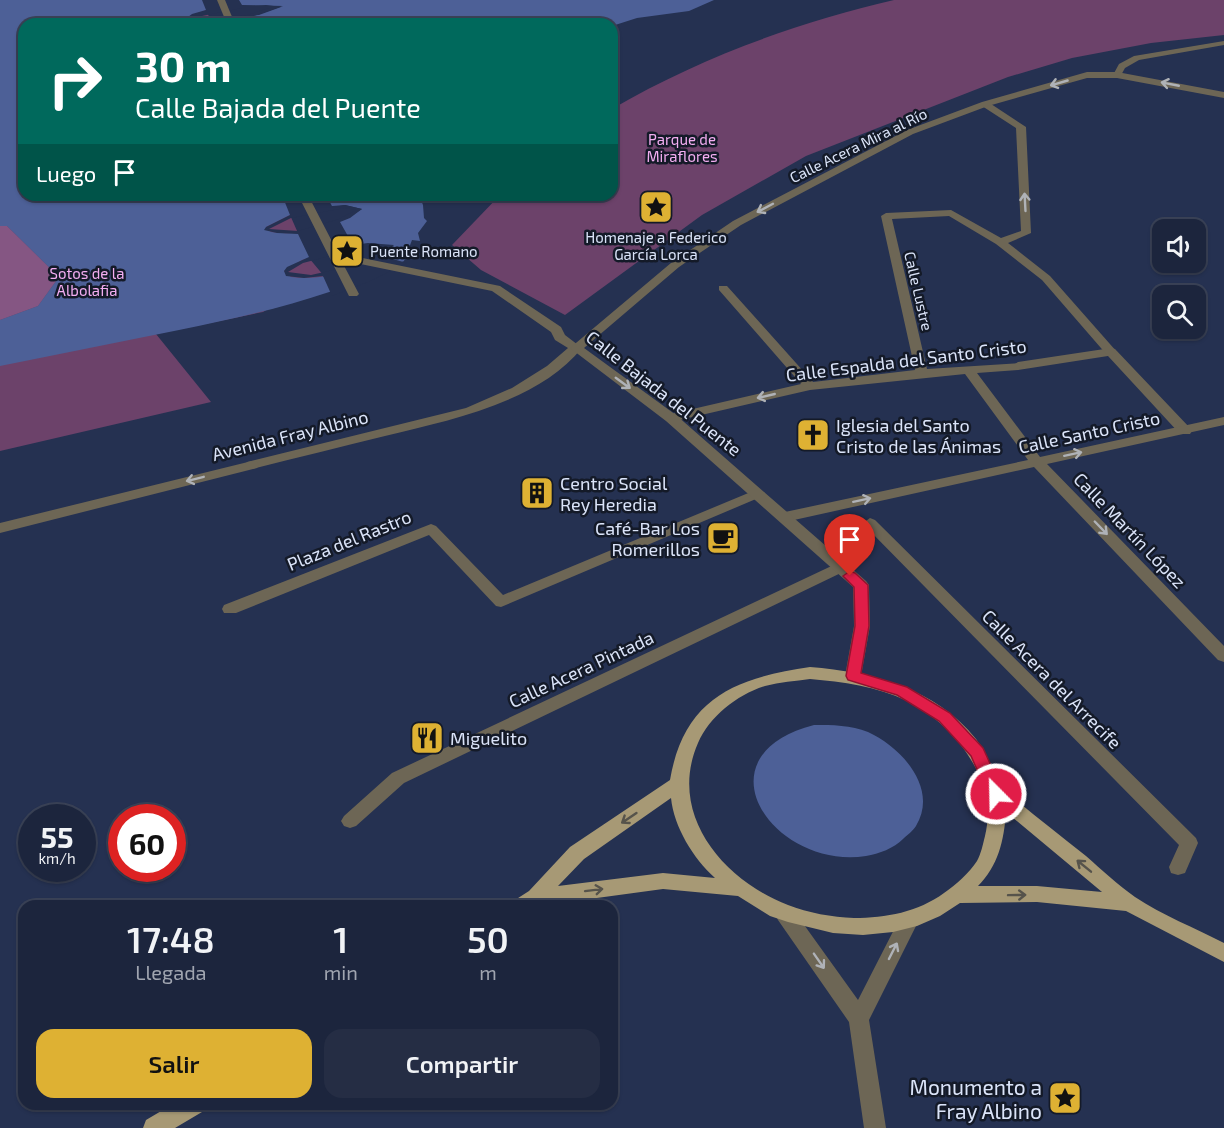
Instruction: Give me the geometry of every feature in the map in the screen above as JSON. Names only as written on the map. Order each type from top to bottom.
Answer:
[{"type":"main road","points":[[810,673],[854,676],[902,691],[945,717],[978,752],[996,794],[997,831],[985,866],[958,895],[935,910],[909,920],[868,927],[826,925],[785,914],[738,888],[705,857],[684,821],[677,785],[684,749],[702,719],[731,695],[768,679],[810,673]]},
{"type":"main road","points":[[531,900],[577,853],[677,785]]},
{"type":"main road","points":[[996,794],[1130,903],[1224,953]]},
{"type":"main road","points":[[542,900],[663,881],[738,888]]},
{"type":"main road","points":[[958,895],[1037,894],[1130,903]]},
{"type":"main road","points":[[154,1128],[184,1110]]},
{"type":"street","points":[[221,0],[228,18]]},
{"type":"street","points":[[1117,75],[1122,66],[1137,58],[1224,43]]},
{"type":"street","name":"Calle Acera Mira al Río","points":[[576,348],[675,265],[737,224],[910,132],[985,104],[1087,75],[1117,75],[1224,95]]},
{"type":"street","points":[[985,104],[1021,127],[1026,234],[1000,242]]},
{"type":"street","points":[[306,201],[353,294]]},
{"type":"street","name":"Calle Lustre","points":[[922,373],[886,216],[951,213],[1000,242]]},
{"type":"street","points":[[1000,242],[1046,278],[1185,431]]},
{"type":"street","name":"Calle Bajada del Puente","points":[[333,255],[407,272],[496,288],[557,330],[559,337],[671,418],[861,585],[862,626],[854,676]]},
{"type":"street","points":[[723,288],[810,386]]},
{"type":"street","name":"Avenida Fray Albino","points":[[0,528],[471,411],[517,391],[551,369],[576,348]]},
{"type":"street","name":"Calle Espalda del Santo Cristo","points":[[671,418],[810,386],[922,373],[1018,366],[1111,352]]},
{"type":"street","name":"Calle Martín López","points":[[969,371],[1037,462],[1224,656]]},
{"type":"street","name":"Calle Santo Cristo","points":[[785,517],[1224,421]]},
{"type":"street","name":"Plaza del Rastro","points":[[230,609],[431,529],[501,602],[758,493]]},
{"type":"street","name":"Calle Acera del Arrecife","points":[[870,523],[1189,843],[1178,867]]},
{"type":"street","name":"Calle Acera Pintada","points":[[350,821],[398,778],[840,567]]},
{"type":"street","points":[[785,914],[859,1019],[875,1128]]},
{"type":"street","points":[[859,1019],[909,920]]},
{"type":"green space","name":"Sotos de la Albolafia","points":[[0,0],[202,0],[210,18],[18,18],[18,201],[104,201],[290,215],[309,258],[324,276],[263,312],[156,334],[211,402],[0,451]]},
{"type":"green space","name":"Parque de Miraflores","points":[[894,0],[1224,0],[1224,35],[1151,43],[1072,58],[1008,77],[806,156],[702,215],[565,315],[481,270],[452,245],[494,201],[618,201],[618,106],[714,58],[785,31]]},
{"type":"shaded area","points":[[0,226],[7,226],[59,277],[38,306],[0,320]]},
{"type":"water","name":"Sotos de la Albolafia","points":[[0,0],[714,0],[689,11],[637,18],[618,24],[618,18],[232,18],[259,15],[281,7],[266,5],[206,10],[189,18],[18,18],[18,201],[421,201],[424,218],[427,221],[418,233],[420,241],[412,240],[404,261],[349,285],[237,318],[0,366],[0,320],[38,306],[59,277],[7,226],[0,226]],"holes":[[[345,205],[362,209],[330,225],[307,231],[271,232],[266,227],[290,215]],[[353,245],[393,246],[371,261],[332,275],[291,277],[284,271],[302,260]]]},
{"type":"water","points":[[814,725],[835,725],[868,732],[893,748],[913,770],[923,797],[922,812],[915,828],[895,845],[866,856],[832,856],[802,846],[777,829],[760,807],[754,784],[759,761],[778,740]]},
{"type":"pier","points":[[202,0],[239,0],[242,5],[283,6],[248,18],[225,18],[247,15],[269,8],[242,8],[188,18],[192,14],[206,10]]},
{"type":"pier","name":"Puente Romano","points":[[284,201],[329,201],[332,206],[345,205],[362,209],[340,222],[353,245],[368,243],[394,245],[382,256],[407,263],[332,296],[323,276],[304,278],[286,276],[284,271],[287,267],[309,257],[298,234],[264,230],[290,215]],"holes":[[[344,208],[356,210],[339,219],[298,231],[269,229],[291,218]],[[368,246],[386,248],[360,264],[311,275],[288,272],[303,263]]]},
{"type":"place","name":"Homenaje a Federico García Lorca","points":[[656,207]]},
{"type":"place","name":"Puente Romano","points":[[347,251]]},
{"type":"place","name":"Iglesia del Santo Cristo de las Ánimas","points":[[813,435]]},
{"type":"place","name":"Centro Social Rey Heredia","points":[[537,493]]},
{"type":"place","name":"Café-Bar Los Romerillos","points":[[723,538]]},
{"type":"place","name":"Miguelito","points":[[427,738]]},
{"type":"place","name":"Monumento a Fray Albino","points":[[1065,1098]]},
{"type":"route","points":[[850,576],[861,585],[862,626],[854,676],[902,691],[945,717],[978,752],[996,794]]}]
